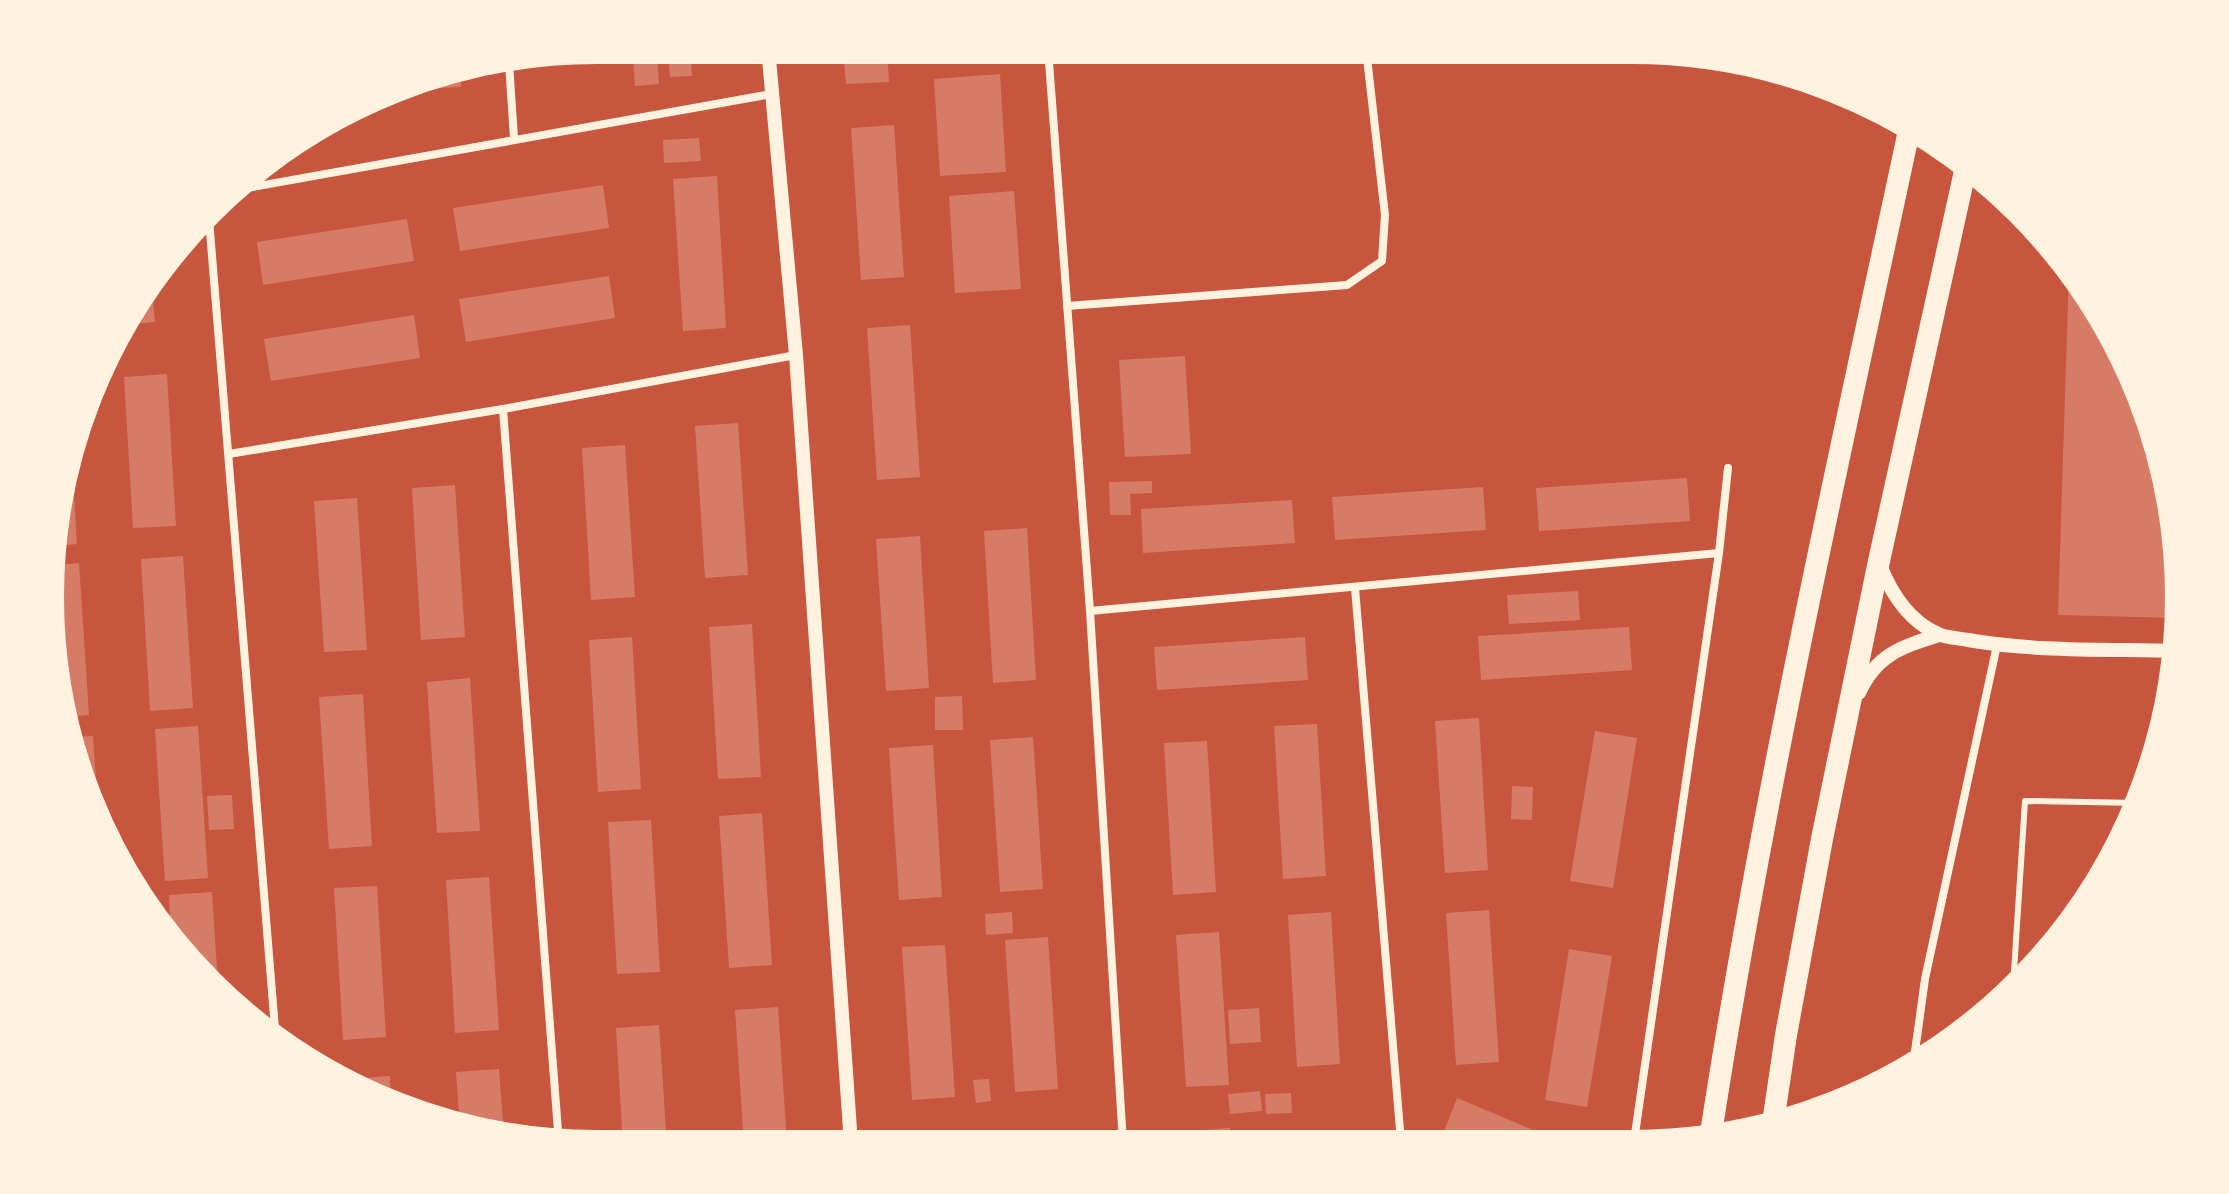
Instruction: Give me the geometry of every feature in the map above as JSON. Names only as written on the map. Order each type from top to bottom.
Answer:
[{"type":"highway","points":[[1712,1126],[1730,1006],[1767,809],[1907,139]]},
{"type":"highway","points":[[1775,1113],[1822,839],[1879,561],[1964,178]]},
{"type":"street","points":[[769,62],[796,355],[850,1132]]},
{"type":"street","points":[[1049,62],[1090,611],[1123,1132]]},
{"type":"street","points":[[1067,306],[1347,285],[1382,261],[1385,215],[1367,62]]},
{"type":"street","points":[[509,70],[514,138]]},
{"type":"street","points":[[254,187],[772,94]]},
{"type":"street","points":[[210,229],[275,1024]]},
{"type":"street","points":[[229,454],[503,409],[796,355]]},
{"type":"street","points":[[503,409],[558,1131]]},
{"type":"street","points":[[1635,1132],[1719,553],[1728,468]]},
{"type":"street","points":[[1090,611],[1719,553]]},
{"type":"street","points":[[1879,561],[1889,587],[1903,607],[1939,635],[1997,645],[2164,651]]},
{"type":"street","points":[[1355,588],[1400,1132]]},
{"type":"street","points":[[1848,717],[1868,672],[1890,654],[1939,635]]},
{"type":"street","points":[[1915,1051],[1925,979],[1997,645]]},
{"type":"lane","points":[[2014,971],[2025,801],[2126,803]]},
{"type":"building","points":[[633,62],[657,62],[659,84],[635,86]]},
{"type":"building","points":[[669,62],[691,62],[692,76],[670,77]]},
{"type":"building","points":[[844,62],[888,62],[889,82],[846,84]]},
{"type":"building","points":[[1000,74],[1006,172],[940,176],[934,79]]},
{"type":"building","points":[[461,80],[461,87],[430,88]]},
{"type":"building","points":[[894,125],[904,277],[861,280],[851,128]]},
{"type":"building","points":[[699,138],[701,161],[664,163],[663,140]]},
{"type":"building","points":[[717,176],[726,328],[683,331],[673,179]]},
{"type":"building","points":[[603,185],[609,228],[460,251],[453,208]]},
{"type":"building","points":[[1014,191],[1021,289],[955,293],[949,196]]},
{"type":"building","points":[[407,219],[414,261],[263,285],[257,242]]},
{"type":"building","points":[[609,276],[615,318],[466,342],[459,299]]},
{"type":"building","points":[[2068,288],[2112,360],[2139,425],[2157,493],[2162,527],[2166,618],[2058,615]]},
{"type":"building","points":[[153,299],[155,322],[137,324]]},
{"type":"building","points":[[414,315],[420,358],[271,381],[264,339]]},
{"type":"building","points":[[910,325],[920,477],[877,480],[867,328]]},
{"type":"building","points":[[1185,356],[1191,454],[1125,457],[1119,360]]},
{"type":"building","points":[[167,374],[176,526],[133,528],[124,377]]},
{"type":"building","points":[[738,423],[748,575],[705,578],[695,426]]},
{"type":"building","points":[[625,445],[635,597],[591,600],[582,448]]},
{"type":"building","points":[[1687,478],[1690,521],[1539,531],[1536,488]]},
{"type":"building","points":[[1152,481],[1152,493],[1130,494],[1131,515],[1110,515],[1109,482]]},
{"type":"building","points":[[455,485],[465,637],[421,640],[412,488]]},
{"type":"building","points":[[73,487],[77,544],[65,545]]},
{"type":"building","points":[[1483,487],[1486,530],[1335,540],[1332,497]]},
{"type":"building","points":[[357,498],[367,650],[324,652],[314,501]]},
{"type":"building","points":[[1292,500],[1295,543],[1143,553],[1141,509]]},
{"type":"building","points":[[1027,528],[1036,680],[993,683],[984,531]]},
{"type":"building","points":[[920,536],[929,688],[886,691],[876,539]]},
{"type":"building","points":[[183,556],[193,708],[150,711],[141,559]]},
{"type":"building","points":[[79,563],[89,715],[76,716],[72,701],[63,632],[63,564]]},
{"type":"building","points":[[1578,591],[1580,620],[1509,624],[1507,595]]},
{"type":"building","points":[[752,624],[761,777],[718,779],[709,627]]},
{"type":"building","points":[[1629,627],[1632,670],[1481,680],[1478,636]]},
{"type":"building","points":[[632,637],[641,789],[598,792],[589,640]]},
{"type":"building","points":[[1305,637],[1308,680],[1157,690],[1154,647]]},
{"type":"building","points":[[470,678],[480,831],[437,833],[427,682]]},
{"type":"building","points":[[363,694],[372,846],[329,849],[319,697]]},
{"type":"building","points":[[962,696],[963,730],[935,730],[935,697]]},
{"type":"building","points":[[1479,718],[1488,870],[1445,873],[1435,721]]},
{"type":"building","points":[[1317,724],[1326,876],[1283,879],[1274,726]]},
{"type":"building","points":[[198,726],[208,878],[165,881],[155,729]]},
{"type":"building","points":[[1595,731],[1637,738],[1613,888],[1570,881]]},
{"type":"building","points":[[93,736],[96,784],[90,769],[80,737]]},
{"type":"building","points":[[1033,737],[1043,889],[1000,892],[990,740]]},
{"type":"building","points":[[1207,741],[1216,892],[1173,895],[1164,743]]},
{"type":"building","points":[[933,745],[942,897],[899,900],[889,748]]},
{"type":"building","points":[[1512,786],[1533,787],[1532,820],[1511,819]]},
{"type":"building","points":[[232,795],[234,829],[209,830],[207,796]]},
{"type":"building","points":[[762,813],[772,965],[729,968],[719,816]]},
{"type":"building","points":[[651,820],[660,972],[617,974],[608,822]]},
{"type":"building","points":[[489,877],[499,1030],[455,1033],[446,880]]},
{"type":"building","points":[[377,886],[386,1037],[343,1040],[334,888]]},
{"type":"building","points":[[212,892],[217,973],[170,919],[169,895]]},
{"type":"building","points":[[1489,910],[1499,1062],[1456,1065],[1446,913]]},
{"type":"building","points":[[1012,912],[1013,933],[986,935],[985,914]]},
{"type":"building","points":[[1331,912],[1340,1064],[1297,1067],[1288,915]]},
{"type":"building","points":[[1219,932],[1229,1085],[1186,1087],[1176,935]]},
{"type":"building","points":[[1048,937],[1058,1089],[1015,1092],[1005,940]]},
{"type":"building","points":[[945,945],[955,1097],[912,1100],[902,947]]},
{"type":"building","points":[[1569,949],[1612,956],[1587,1107],[1545,1100]]},
{"type":"building","points":[[778,1007],[786,1132],[743,1132],[735,1010]]},
{"type":"building","points":[[1259,1008],[1261,1042],[1230,1044],[1228,1010]]},
{"type":"building","points":[[659,1025],[666,1132],[622,1132],[616,1028]]},
{"type":"building","points":[[499,1069],[503,1123],[459,1114],[456,1072]]},
{"type":"building","points":[[390,1076],[391,1090],[362,1078]]},
{"type":"building","points":[[989,1079],[991,1101],[976,1103],[973,1080]]},
{"type":"building","points":[[1260,1091],[1262,1111],[1230,1114],[1228,1094]]},
{"type":"building","points":[[1291,1093],[1292,1113],[1266,1114],[1265,1094]]},
{"type":"building","points":[[1457,1098],[1537,1132],[1444,1132]]},
{"type":"building","points":[[1230,1128],[1230,1132],[1187,1132]]}]
